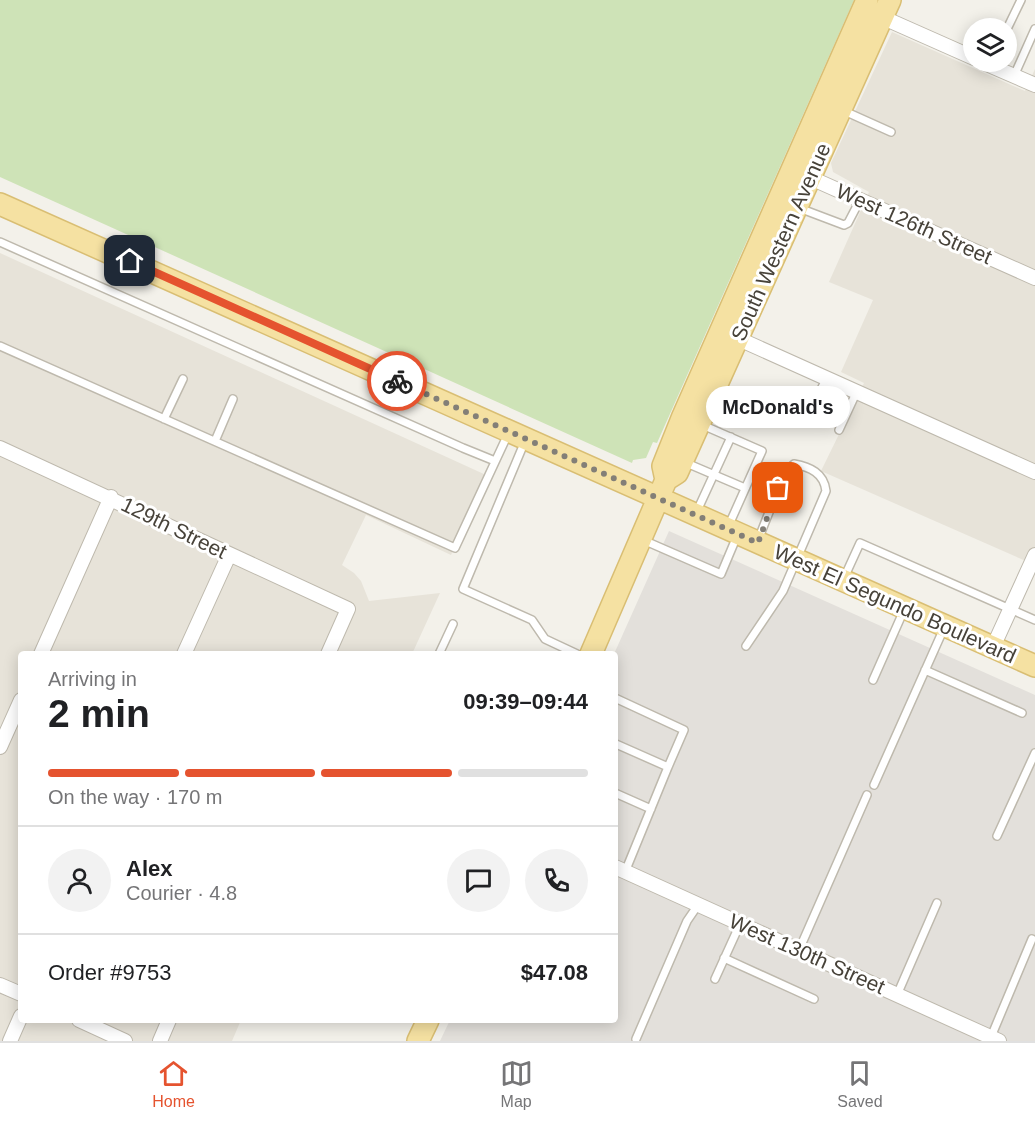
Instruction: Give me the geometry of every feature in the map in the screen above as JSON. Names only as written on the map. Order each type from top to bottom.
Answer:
[{"type":"main road","name":"South Western Avenue","points":[[663,490],[663,466],[729,334],[797,207],[802,174],[840,109],[876,6]]},
{"type":"main road","name":"South Western Avenue","points":[[592,651],[663,490],[677,473],[682,462],[699,423],[729,334],[876,6]]},
{"type":"main road","name":"West El Segundo Boulevard","points":[[0,204],[518,435],[663,490],[695,515],[1035,666]]},
{"type":"main road","points":[[418,1041],[427,1023]]},
{"type":"street","points":[[876,6],[963,52]]},
{"type":"street","points":[[1006,72],[1035,85]]},
{"type":"street","name":"West 126th Street","points":[[802,174],[1035,278]]},
{"type":"street","points":[[729,334],[1035,472]]},
{"type":"street","name":"129th Street","points":[[0,448],[111,497],[229,555],[348,609],[329,651]]},
{"type":"street","points":[[42,651],[111,497]]},
{"type":"street","points":[[185,651],[229,555]]},
{"type":"street","points":[[993,647],[1035,555]]},
{"type":"street","points":[[0,747],[18,707]]},
{"type":"street","name":"West 130th Street","points":[[620,869],[897,995],[974,1036],[995,1039]]},
{"type":"street","points":[[0,985],[18,993]]},
{"type":"street","points":[[10,1041],[18,1023]]},
{"type":"street","points":[[86,1023],[125,1041]]},
{"type":"street","points":[[160,1041],[168,1023]]},
{"type":"lane","points":[[1012,18],[1021,0]]},
{"type":"lane","points":[[1014,76],[1035,29]]},
{"type":"lane","points":[[840,109],[891,132]]},
{"type":"lane","points":[[797,207],[844,225],[848,224],[860,200]]},
{"type":"lane","points":[[0,242],[495,461]]},
{"type":"lane","points":[[0,346],[455,548],[495,461],[518,435]]},
{"type":"lane","points":[[781,417],[812,406],[827,378]]},
{"type":"lane","points":[[164,419],[183,379]]},
{"type":"lane","points":[[839,430],[856,391]]},
{"type":"lane","points":[[214,441],[233,399]]},
{"type":"lane","points":[[699,423],[762,451],[745,488],[741,535]]},
{"type":"lane","points":[[518,435],[463,589],[532,620],[545,639],[571,651]]},
{"type":"lane","points":[[695,515],[731,437]]},
{"type":"lane","points":[[682,462],[745,488]]},
{"type":"lane","points":[[640,539],[721,574],[741,535],[785,472],[794,464],[816,472],[825,482],[826,491],[783,591],[746,646]]},
{"type":"lane","points":[[842,580],[860,543],[1035,620]]},
{"type":"lane","points":[[873,680],[905,608]]},
{"type":"lane","points":[[440,651],[453,624]]},
{"type":"lane","points":[[874,785],[945,626]]},
{"type":"lane","points":[[925,670],[1022,713]]},
{"type":"lane","points":[[618,699],[684,730],[651,809],[620,869]]},
{"type":"lane","points":[[618,745],[668,767]]},
{"type":"lane","points":[[997,836],[1035,753]]},
{"type":"lane","points":[[618,794],[651,809]]},
{"type":"lane","points":[[799,950],[867,795]]},
{"type":"lane","points":[[897,995],[938,903]]},
{"type":"lane","points":[[636,1039],[687,921],[698,905]]},
{"type":"lane","points":[[715,979],[740,924]]},
{"type":"lane","points":[[995,1039],[1032,939]]},
{"type":"lane","points":[[724,958],[814,999]]},
{"type":"shaded area","points":[[892,32],[963,63],[963,72],[982,72],[1025,91],[1035,69],[1035,565],[821,471],[864,383],[841,372],[873,300],[829,282],[869,192],[833,172],[831,163]]},
{"type":"shaded area","points":[[0,253],[486,475],[451,555],[366,515],[342,565],[361,581],[369,601],[440,593],[413,651],[18,651],[18,1023],[240,1023],[232,1041],[0,1041]]},
{"type":"shaded area","points":[[669,531],[1035,695],[1035,1041],[440,1041],[449,1023],[618,1023],[618,651],[615,651]]},
{"type":"green space","points":[[0,0],[854,0],[657,443],[653,442],[646,458],[633,460],[632,463],[0,177]]},
{"type":"way so far","points":[[397,381],[758,543],[778,488]]},
{"type":"place","name":"McDonald's","points":[[778,488]]},
{"type":"route","points":[[130,261],[397,381]]}]
